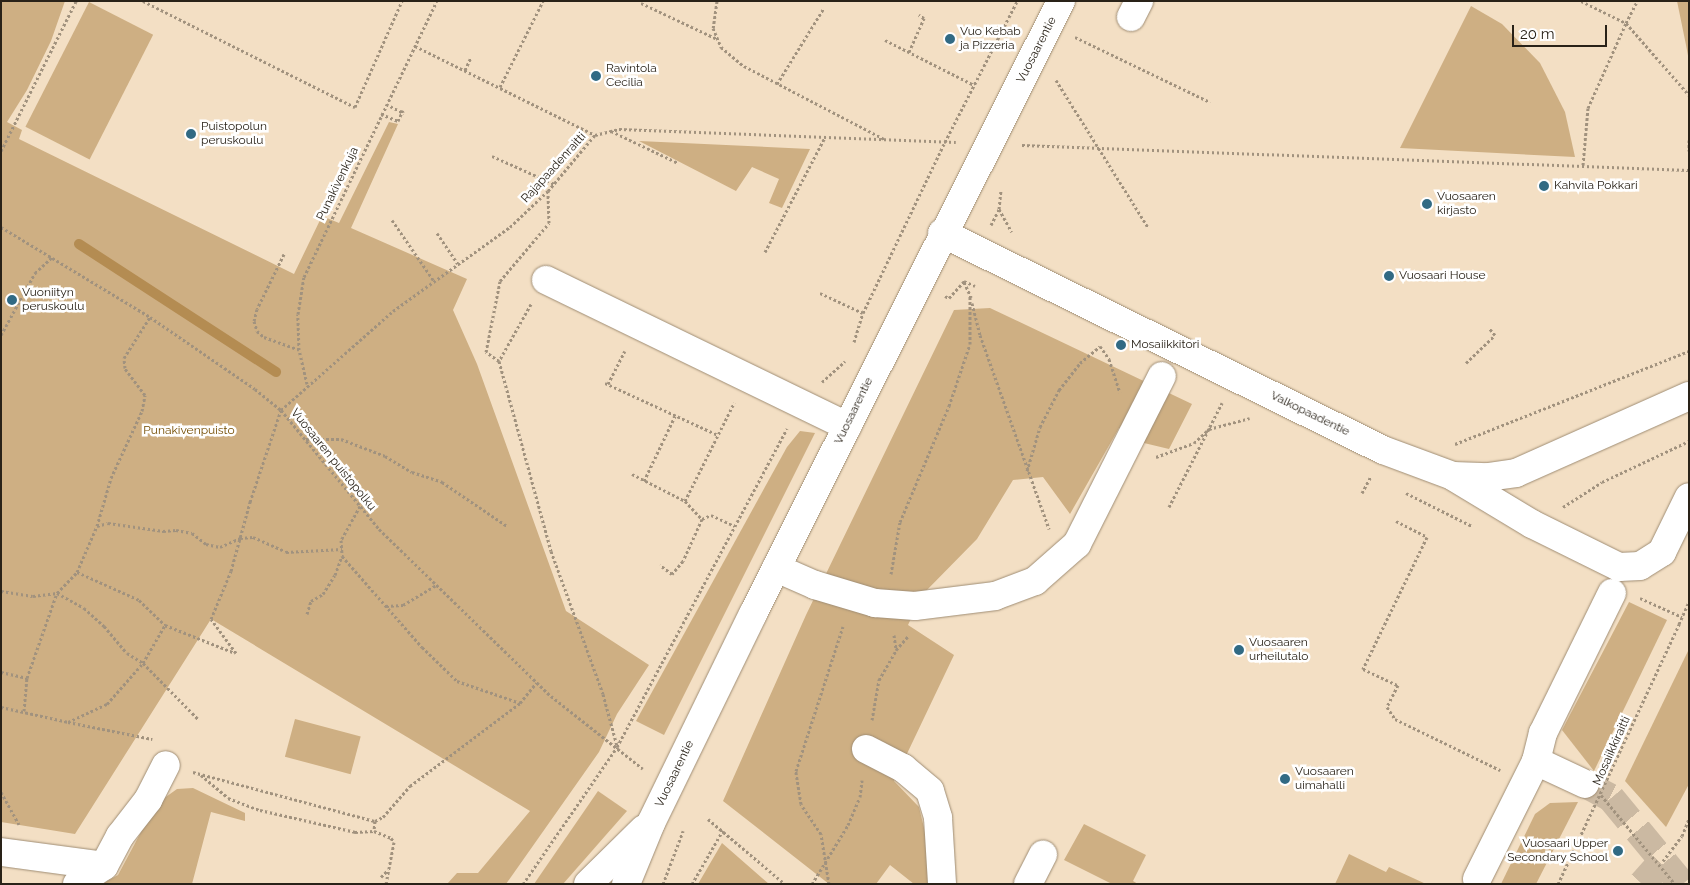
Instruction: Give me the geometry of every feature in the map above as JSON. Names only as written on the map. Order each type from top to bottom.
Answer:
[{"type":"street","name":"Vuosaarentie","points":[[626,884],[651,823],[776,568],[942,233],[1061,1]]},
{"type":"street","name":"Valkopaadentie","points":[[942,233],[1383,450],[1453,476],[1488,477],[1516,473],[1689,396]]},
{"type":"street","points":[[546,280],[800,405],[847,426]]},
{"type":"street","points":[[776,568],[815,585],[891,605],[915,606],[995,596],[1035,581],[1077,544],[1162,376]]},
{"type":"street","points":[[1453,476],[1532,524],[1619,567],[1640,566],[1662,552],[1689,497]]},
{"type":"street","points":[[1477,879],[1536,761],[1544,733],[1625,595]]},
{"type":"street","points":[[866,749],[903,768],[930,791],[938,818],[942,884]]},
{"type":"street","points":[[1536,761],[1593,790]]},
{"type":"street","points":[[77,884],[104,866],[120,836],[148,800],[166,765]]},
{"type":"street","name":"Vuosaarentie","points":[[588,884],[651,823]]},
{"type":"street","points":[[1,852],[104,866]]},
{"type":"street","points":[[1028,884],[1043,855]]},
{"type":"path","points":[[1,151],[76,1]]},
{"type":"path","points":[[143,1],[355,107],[402,1]]},
{"type":"path","name":"Punakivenkuja","points":[[307,384],[299,350],[298,314],[304,277],[436,1]]},
{"type":"path","points":[[500,87],[543,1]]},
{"type":"path","points":[[717,1],[713,28],[721,48],[744,66],[886,140]]},
{"type":"path","points":[[852,348],[863,313],[945,142],[1017,1]]},
{"type":"path","points":[[1581,1],[1626,23],[1689,95]]},
{"type":"path","points":[[1583,165],[1588,108],[1637,1]]},
{"type":"path","points":[[641,3],[718,39]]},
{"type":"path","points":[[777,84],[824,8]]},
{"type":"path","points":[[908,52],[924,18],[919,15]]},
{"type":"path","points":[[1074,37],[1210,102]]},
{"type":"path","points":[[885,40],[974,85]]},
{"type":"path","points":[[414,46],[596,135]]},
{"type":"path","points":[[465,70],[471,57]]},
{"type":"path","points":[[1054,77],[1148,227]]},
{"type":"path","points":[[381,114],[398,121],[403,112],[386,104]]},
{"type":"path","points":[[611,131],[678,163]]},
{"type":"path","name":"Rajapaadenraitti","points":[[281,410],[307,384],[393,311],[510,228],[554,184],[596,135],[611,131],[961,142]]},
{"type":"path","points":[[765,252],[825,137]]},
{"type":"path","points":[[1689,140],[1689,150]]},
{"type":"path","points":[[1034,145],[1689,170]]},
{"type":"path","points":[[492,156],[554,184]]},
{"type":"path","points":[[392,220],[434,281]]},
{"type":"path","name":"Vuosaaren puistopolku","points":[[1,227],[150,317],[256,389],[281,410],[360,506],[436,585],[536,682],[648,773]]},
{"type":"path","points":[[437,233],[458,264]]},
{"type":"path","points":[[284,254],[257,309],[254,321],[257,331],[264,337],[299,350]]},
{"type":"path","points":[[1,335],[34,273],[52,257]]},
{"type":"path","points":[[964,281],[980,335],[1051,534]]},
{"type":"path","points":[[820,293],[863,313]]},
{"type":"path","points":[[896,650],[891,605],[891,567],[900,522],[949,406],[970,344],[970,296]]},
{"type":"path","points":[[24,711],[27,678],[57,593],[77,572],[97,526],[111,478],[142,411],[144,395],[125,368],[124,358],[150,317]]},
{"type":"path","points":[[638,324],[606,383],[718,435]]},
{"type":"path","points":[[1466,363],[1495,335],[1490,328]]},
{"type":"path","points":[[514,330],[499,361],[551,551],[603,694],[618,747]]},
{"type":"path","points":[[1027,471],[1040,427],[1059,390],[1080,363],[1100,346],[1109,359],[1134,432]]},
{"type":"path","points":[[1446,441],[1454,444],[1689,351]]},
{"type":"path","points":[[523,884],[618,747],[800,405],[849,357]]},
{"type":"path","points":[[685,501],[747,378]]},
{"type":"path","points":[[1169,507],[1223,402]]},
{"type":"path","points":[[77,572],[139,600],[165,625],[236,653],[211,619],[232,571],[240,538],[281,410]]},
{"type":"path","points":[[644,480],[675,416]]},
{"type":"path","points":[[1120,460],[1165,456],[1194,443],[1209,429],[1252,417]]},
{"type":"path","points":[[305,439],[341,439],[385,456],[412,472],[442,482],[507,526]]},
{"type":"path","points":[[1532,524],[1602,482],[1689,441]]},
{"type":"path","points":[[632,474],[685,501],[702,519]]},
{"type":"path","points":[[1362,493],[1371,476]]},
{"type":"path","points":[[307,614],[311,602],[323,594],[331,581],[342,556],[342,540],[360,506]]},
{"type":"path","points":[[660,565],[672,574],[683,561],[702,519],[710,515],[735,526]]},
{"type":"path","points":[[1396,521],[1426,537],[1363,669],[1398,685],[1387,707],[1395,719],[1502,772]]},
{"type":"path","points":[[97,526],[108,523],[162,531],[176,530],[192,533],[206,544],[220,547],[240,538],[253,537],[286,552],[342,549]]},
{"type":"path","points":[[342,556],[457,681],[520,703]]},
{"type":"path","points":[[386,606],[403,605],[436,585]]},
{"type":"path","points":[[1,591],[33,596],[57,593],[84,608],[127,653],[143,663],[198,719]]},
{"type":"path","points":[[1625,595],[1682,617]]},
{"type":"path","points":[[828,884],[821,834],[801,804],[796,771],[853,596]]},
{"type":"path","name":"Mosaiikkiraitti","points":[[1558,884],[1593,790],[1689,602]]},
{"type":"path","points":[[68,722],[106,704],[143,663],[165,625]]},
{"type":"path","points":[[1,672],[27,678]]},
{"type":"path","points":[[374,831],[375,821],[434,767],[520,703],[536,682]]},
{"type":"path","points":[[1,707],[156,740]]},
{"type":"path","points":[[166,765],[375,821]]},
{"type":"path","points":[[201,774],[228,798],[260,810],[355,832],[374,831],[391,838],[394,842],[386,884]]},
{"type":"path","points":[[1593,790],[1675,884]]},
{"type":"path","points":[[708,819],[786,884]]},
{"type":"path","points":[[1662,860],[1682,836],[1689,819]]},
{"type":"path","points":[[663,884],[684,830]]},
{"type":"path","points":[[692,884],[723,830]]},
{"type":"path","points":[[381,877],[383,878],[386,869],[389,870]]},
{"type":"green space","name":"Punakivenpuisto","points":[[1,1],[65,1],[51,41],[27,90],[7,122],[22,130],[19,139],[294,274],[322,216],[339,223],[389,122],[398,124],[351,228],[467,279],[453,310],[477,364],[566,611],[649,665],[617,714],[599,752],[506,884],[447,884],[457,873],[478,873],[530,811],[211,619],[75,834],[1,822]]},
{"type":"green space","points":[[1677,1],[1689,1],[1689,61],[1686,45]]},
{"type":"green space","points":[[89,2],[153,35],[90,159],[25,127]]},
{"type":"green space","points":[[1471,6],[1502,24],[1540,63],[1565,112],[1575,157],[1400,148]]},
{"type":"green space","points":[[639,141],[810,149],[782,208],[769,203],[779,179],[752,167],[736,191]]},
{"type":"green space","points":[[990,308],[1192,404],[1169,449],[1144,443],[1119,428],[1070,514],[1043,477],[1013,480],[977,539],[922,595],[908,625],[954,655],[894,781],[919,807],[930,853],[932,884],[914,884],[890,865],[876,884],[829,884],[723,801],[806,615],[954,310]]},
{"type":"green space","points":[[800,431],[815,433],[664,735],[636,721],[787,447]]},
{"type":"green space","points":[[1629,602],[1667,620],[1594,771],[1562,730]]},
{"type":"green space","points":[[1689,649],[1689,784],[1666,827],[1625,781]]},
{"type":"green space","points":[[295,719],[361,737],[351,774],[285,757]]},
{"type":"green space","points":[[193,788],[245,813],[245,821],[211,812],[192,884],[102,884],[118,875],[156,804],[177,789]]},
{"type":"green space","points":[[598,791],[627,811],[563,884],[534,884]]},
{"type":"green space","points":[[1578,802],[1536,884],[1501,884],[1535,814],[1550,803]]},
{"type":"green space","points":[[1084,824],[1146,855],[1133,881],[1138,884],[1112,884],[1064,860]]},
{"type":"green space","points":[[722,843],[769,884],[698,884]]},
{"type":"green space","points":[[1349,854],[1386,872],[1389,867],[1426,884],[1335,884]]},
{"type":"waterway","points":[[79,244],[276,372]]},
{"type":"tunnel","points":[[1585,784],[1611,798],[1682,884]]},
{"type":"tunnel","points":[[1642,884],[1663,861]]},
{"type":"place","name":"Vuo Kebab ja Pizzeria","points":[[950,39]]},
{"type":"place","name":"Ravintola Cecilia","points":[[596,76]]},
{"type":"place","name":"Puistopolun peruskoulu","points":[[191,134]]},
{"type":"place","name":"Kahvila Pokkari","points":[[1544,186]]},
{"type":"place","name":"Vuosaaren kirjasto","points":[[1427,204]]},
{"type":"place","name":"Vuosaari House","points":[[1389,276]]},
{"type":"place","name":"Vuoniityn peruskoulu","points":[[12,300]]},
{"type":"place","name":"Mosaiikkitori","points":[[1121,345]]},
{"type":"place","name":"Vuosaaren urheilutalo","points":[[1239,650]]},
{"type":"place","name":"Vuosaaren uimahalli","points":[[1285,779]]},
{"type":"place","name":"Vuosaari Upper Secondary School","points":[[1618,851]]}]
